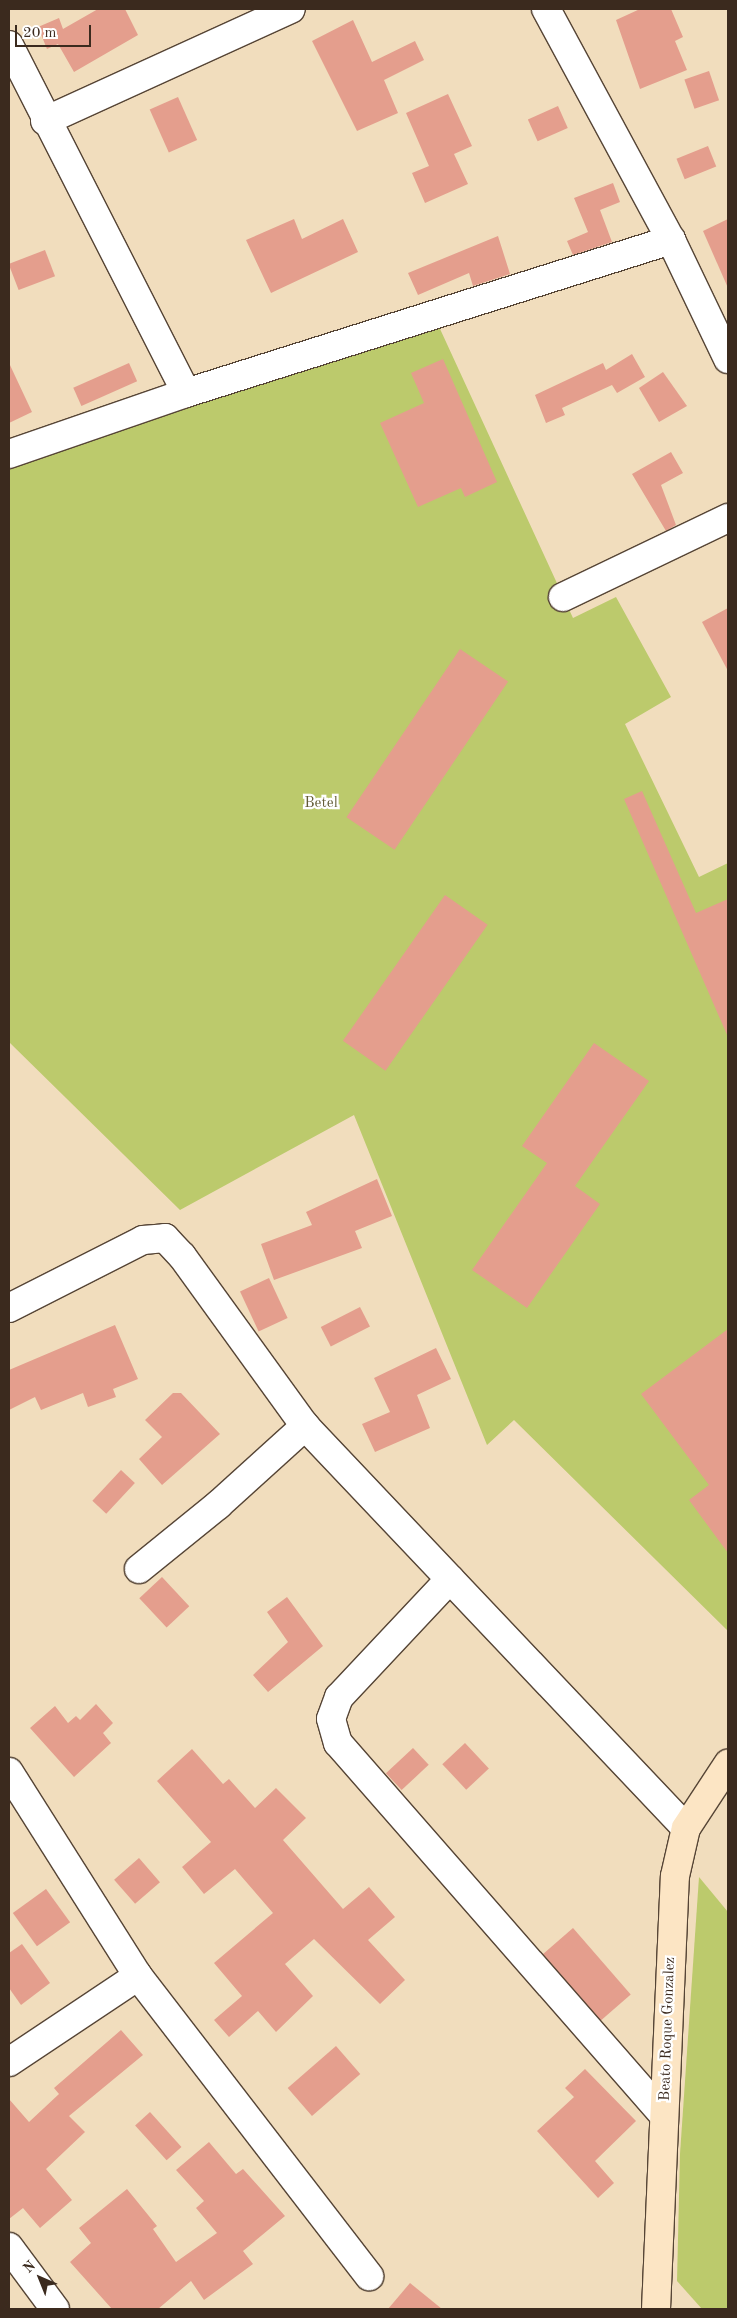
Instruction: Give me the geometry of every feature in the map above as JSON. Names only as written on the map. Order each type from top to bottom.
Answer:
[{"type":"street","points":[[45,121],[291,9]]},
{"type":"street","points":[[546,9],[671,240],[728,359]]},
{"type":"street","points":[[9,45],[45,121],[186,393]]},
{"type":"street","points":[[9,454],[186,393],[671,240]]},
{"type":"street","points":[[564,597],[728,518]]},
{"type":"street","points":[[9,1308],[142,1240],[165,1238],[182,1256],[305,1426],[686,1828]]},
{"type":"street","points":[[139,1569],[218,1505],[305,1426]]},
{"type":"street","points":[[450,1579],[339,1696],[331,1719],[338,1743],[664,2116]]},
{"type":"street","name":"Beato Roque Gonzalez","points":[[656,2309],[675,1876],[686,1828],[728,1764]]},
{"type":"street","points":[[9,1772],[138,1976],[369,2276]]},
{"type":"street","points":[[9,2062],[138,1976]]},
{"type":"street","points":[[9,2246],[55,2309]]},
{"type":"green space","name":"Betel","points":[[435,318],[573,618],[616,597],[671,697],[625,724],[699,877],[728,863],[728,1631],[514,1420],[487,1445],[354,1115],[180,1210],[9,1042],[9,469]]},
{"type":"green space","points":[[699,1877],[728,1912],[728,2309],[702,2309],[677,2281],[680,2154]]},
{"type":"building","points":[[98,9],[125,9],[138,35],[74,72],[58,44],[47,49],[38,27],[59,18],[63,29]]},
{"type":"building","points":[[640,9],[671,9],[683,37],[675,41],[687,70],[640,89],[616,20]]},
{"type":"building","points":[[353,20],[372,62],[415,41],[424,60],[384,80],[398,113],[357,131],[312,41]]},
{"type":"building","points":[[709,71],[719,100],[695,109],[684,79]]},
{"type":"building","points":[[448,94],[472,146],[454,154],[468,184],[425,203],[412,173],[429,166],[406,113]]},
{"type":"building","points":[[178,97],[197,140],[169,153],[150,110]]},
{"type":"building","points":[[558,106],[568,128],[538,141],[528,119]]},
{"type":"building","points":[[708,146],[716,166],[685,179],[676,159]]},
{"type":"building","points":[[613,183],[620,202],[600,210],[612,242],[573,255],[567,241],[588,232],[574,198]]},
{"type":"building","points":[[294,219],[302,239],[343,219],[358,252],[271,293],[246,240]]},
{"type":"building","points":[[728,219],[728,288],[703,231]]},
{"type":"building","points":[[498,236],[510,274],[473,286],[469,273],[418,295],[408,273]]},
{"type":"building","points":[[45,250],[55,276],[19,290],[9,264]]},
{"type":"building","points":[[632,354],[645,377],[617,393],[612,385],[562,408],[565,415],[546,423],[535,395],[603,363],[606,370]]},
{"type":"building","points":[[443,359],[497,482],[465,497],[461,488],[418,507],[380,423],[424,403],[411,373]]},
{"type":"building","points":[[9,363],[32,412],[9,423]]},
{"type":"building","points":[[129,363],[137,381],[81,406],[73,388]]},
{"type":"building","points":[[663,372],[687,406],[659,422],[639,388]]},
{"type":"building","points":[[671,452],[683,473],[661,485],[676,525],[666,531],[632,474]]},
{"type":"building","points":[[728,608],[728,671],[702,622]]},
{"type":"building","points":[[460,649],[508,681],[395,850],[346,817]]},
{"type":"building","points":[[642,791],[696,913],[728,899],[728,1037],[624,799]]},
{"type":"building","points":[[445,895],[488,925],[385,1071],[343,1041]]},
{"type":"building","points":[[594,1043],[649,1081],[575,1186],[600,1204],[527,1308],[472,1270],[547,1163],[522,1146]]},
{"type":"building","points":[[377,1179],[392,1216],[355,1231],[362,1248],[274,1280],[261,1244],[312,1225],[306,1212]]},
{"type":"building","points":[[269,1278],[288,1318],[259,1331],[240,1292]]},
{"type":"building","points":[[360,1307],[370,1327],[331,1347],[321,1327]]},
{"type":"building","points":[[115,1325],[138,1379],[113,1389],[116,1397],[88,1407],[83,1393],[41,1410],[35,1397],[9,1410],[9,1370]]},
{"type":"building","points":[[728,1329],[728,1553],[689,1500],[709,1485],[641,1394]]},
{"type":"building","points":[[436,1348],[451,1379],[417,1395],[430,1428],[375,1452],[362,1424],[390,1412],[374,1378]]},
{"type":"building","points":[[173,1393],[181,1393],[220,1434],[162,1485],[139,1459],[162,1437],[145,1420]]},
{"type":"building","points":[[121,1470],[135,1483],[106,1514],[92,1501]]},
{"type":"building","points":[[162,1577],[189,1606],[167,1627],[139,1598]]},
{"type":"building","points":[[287,1597],[323,1646],[268,1692],[253,1675],[288,1642],[267,1612]]},
{"type":"building","points":[[96,1704],[113,1723],[103,1733],[111,1743],[74,1777],[30,1728],[55,1706],[68,1723],[76,1716],[80,1720]]},
{"type":"building","points":[[465,1743],[489,1769],[466,1790],[442,1764]]},
{"type":"building","points":[[413,1748],[429,1765],[402,1790],[386,1773]]},
{"type":"building","points":[[192,1749],[223,1784],[229,1779],[255,1808],[276,1788],[306,1818],[283,1840],[343,1909],[369,1887],[395,1917],[368,1940],[405,1980],[380,2004],[314,1939],[285,1964],[313,1996],[276,2032],[258,2011],[229,2037],[214,2020],[242,1996],[214,1963],[273,1913],[235,1869],[204,1894],[182,1867],[211,1842],[157,1781]]},
{"type":"building","points":[[139,1858],[160,1882],[135,1904],[114,1880]]},
{"type":"building","points":[[46,1889],[70,1922],[37,1946],[13,1913]]},
{"type":"building","points":[[573,1928],[631,1994],[601,2021],[543,1954]]},
{"type":"building","points":[[22,1944],[50,1983],[21,2005],[9,1988],[9,1953]]},
{"type":"building","points":[[121,2030],[143,2055],[69,2116],[85,2132],[46,2169],[72,2200],[40,2228],[23,2208],[9,2219],[9,2099],[29,2122],[59,2094],[54,2088]]},
{"type":"building","points":[[336,2046],[360,2074],[312,2116],[288,2088]]},
{"type":"building","points":[[585,2069],[636,2121],[595,2161],[614,2183],[598,2198],[537,2131],[574,2097],[565,2088]]},
{"type":"building","points":[[150,2112],[181,2147],[167,2160],[135,2125]]},
{"type":"building","points":[[209,2142],[236,2174],[243,2169],[285,2216],[243,2251],[253,2264],[204,2300],[191,2281],[158,2309],[112,2309],[70,2262],[91,2243],[79,2228],[127,2189],[157,2226],[153,2229],[176,2262],[217,2233],[196,2208],[204,2201],[176,2170]]},
{"type":"building","points":[[410,2283],[442,2309],[388,2309]]}]
